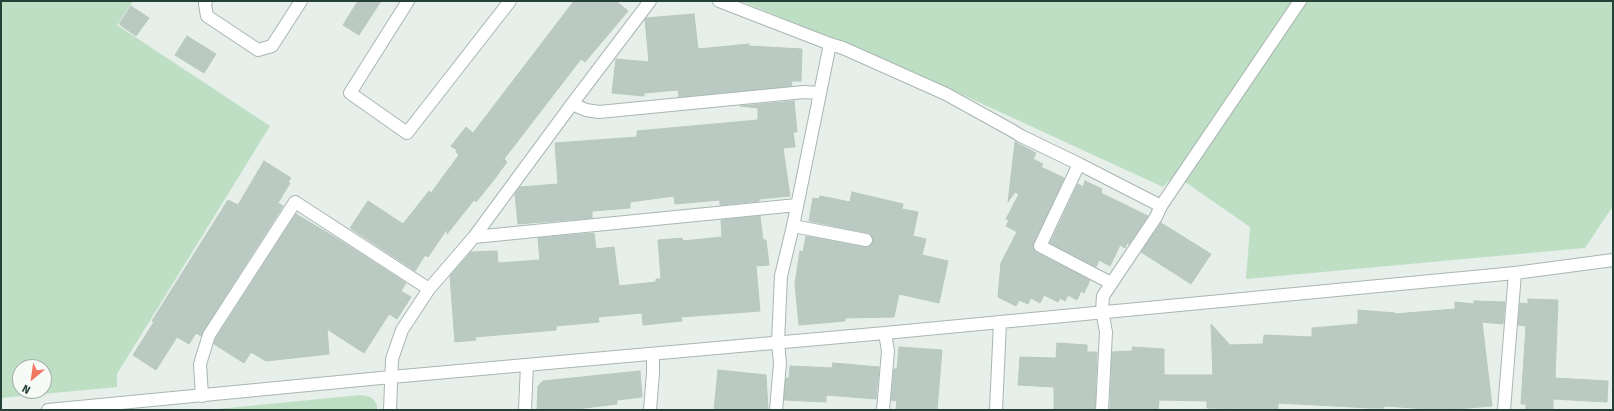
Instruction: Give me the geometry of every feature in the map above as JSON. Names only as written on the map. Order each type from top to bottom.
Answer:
[{"type":"street","points":[[206,1],[207,16],[258,50],[272,46],[300,1]]},
{"type":"street","points":[[408,1],[350,93],[407,133],[510,1]]},
{"type":"street","points":[[390,410],[394,350],[402,330],[429,289],[474,237],[650,1]]},
{"type":"street","points":[[719,1],[843,48],[946,94],[1013,130],[1021,136],[1080,164],[1161,206]]},
{"type":"street","points":[[1102,410],[1106,332],[1102,311],[1103,296],[1156,217],[1161,206],[1300,1]]},
{"type":"street","points":[[776,410],[780,363],[778,342],[780,276],[793,226],[830,44]]},
{"type":"street","points":[[572,104],[586,110],[599,112],[804,92],[819,93]]},
{"type":"street","points":[[1080,164],[1040,246],[1111,283]]},
{"type":"street","points":[[202,396],[200,364],[209,335],[295,202],[429,289]]},
{"type":"street","points":[[474,237],[797,205]]},
{"type":"street","points":[[793,226],[866,240]]},
{"type":"street","points":[[48,410],[1515,273],[1613,260]]},
{"type":"street","points":[[1504,410],[1515,273]]},
{"type":"street","points":[[996,410],[1000,322]]},
{"type":"street","points":[[883,410],[888,351],[885,333]]},
{"type":"street","points":[[650,410],[653,354]]},
{"type":"street","points":[[526,410],[527,365]]},
{"type":"green space","points":[[1,1],[133,1],[117,25],[270,126],[117,374],[117,387],[52,393],[52,359],[12,359],[12,397],[1,398]]},
{"type":"green space","points":[[741,1],[1613,1],[1613,206],[1585,248],[1246,279],[1250,227],[1175,175],[1163,187],[926,78]]},
{"type":"green space","points":[[361,395],[370,397],[374,400],[377,405],[377,410],[207,410]]},
{"type":"building","points":[[358,1],[381,1],[359,35],[343,25]]},
{"type":"building","points":[[574,1],[616,1],[628,11],[585,62],[581,59],[504,159],[507,162],[493,181],[476,202],[474,200],[447,234],[447,229],[428,257],[425,255],[415,271],[350,228],[368,201],[403,224],[429,191],[431,193],[459,155],[456,152],[457,150],[451,146],[466,127],[473,133]]},
{"type":"building","points":[[131,6],[149,18],[136,36],[119,24]]},
{"type":"building","points":[[694,14],[698,49],[749,44],[749,46],[802,49],[801,81],[791,81],[792,86],[679,97],[678,90],[644,93],[644,96],[612,93],[616,59],[649,62],[646,18]]},
{"type":"building","points":[[187,36],[216,54],[204,73],[175,55]]},
{"type":"building","points":[[794,101],[797,132],[793,132],[795,147],[783,148],[790,196],[720,205],[720,200],[675,204],[674,196],[630,202],[630,208],[592,211],[592,218],[518,224],[515,194],[520,187],[558,184],[555,143],[637,137],[637,131],[758,120],[758,108],[740,106]]},
{"type":"building","points":[[1015,142],[1036,153],[1033,159],[1043,164],[1041,167],[1064,178],[1033,247],[1037,253],[1090,280],[1084,293],[1081,291],[1077,300],[1068,295],[1065,301],[1060,298],[1058,302],[1044,295],[1040,303],[1031,298],[1028,304],[1019,300],[1016,306],[998,297],[1001,263],[1017,232],[1006,226],[1009,220],[1006,219],[1019,194],[1015,192],[1008,202]]},
{"type":"building","points":[[264,161],[291,178],[288,182],[290,183],[278,203],[283,206],[201,336],[196,333],[189,344],[177,337],[156,370],[133,355],[154,322],[152,321],[228,200],[238,205]]},
{"type":"building","points":[[1085,181],[1102,189],[1101,193],[1148,216],[1129,244],[1127,243],[1125,248],[1120,245],[1110,266],[1099,260],[1096,267],[1050,243],[1078,184],[1083,187]]},
{"type":"building","points":[[852,192],[903,204],[902,209],[918,212],[913,236],[926,239],[922,255],[948,261],[939,303],[899,294],[894,317],[845,318],[845,321],[799,325],[795,284],[800,251],[803,252],[806,236],[865,247],[869,247],[873,242],[873,237],[867,233],[809,221],[813,198],[819,199],[820,196],[850,202]]},
{"type":"building","points":[[296,214],[406,283],[401,291],[411,297],[397,319],[389,314],[364,353],[327,329],[329,354],[266,361],[251,352],[244,363],[214,344],[216,338]]},
{"type":"building","points":[[760,216],[763,240],[766,240],[769,265],[756,266],[760,311],[681,317],[682,321],[643,325],[642,313],[598,317],[599,322],[556,326],[556,330],[475,337],[476,340],[455,342],[450,276],[471,252],[497,251],[498,263],[540,260],[538,238],[594,233],[596,249],[614,247],[619,286],[656,282],[656,279],[661,279],[658,240],[682,238],[683,241],[722,237],[721,220]]},
{"type":"building","points":[[1161,223],[1211,254],[1191,284],[1141,252]]},
{"type":"building","points":[[1528,299],[1558,300],[1555,378],[1608,381],[1607,402],[1553,399],[1553,410],[1526,410],[1526,404],[1521,404],[1526,326],[1518,325],[1520,303],[1528,304]]},
{"type":"building","points":[[1474,301],[1505,302],[1503,324],[1482,322],[1492,406],[1444,410],[1384,406],[1384,408],[1371,408],[1278,403],[1278,409],[1245,409],[1207,408],[1207,401],[1159,400],[1158,410],[1110,410],[1112,352],[1133,351],[1132,347],[1164,349],[1164,375],[1213,375],[1211,324],[1230,345],[1263,344],[1264,335],[1312,337],[1312,328],[1358,324],[1358,310],[1395,314],[1455,309],[1455,302],[1474,304]]},
{"type":"building","points":[[1057,343],[1087,345],[1087,352],[1097,352],[1095,410],[1054,410],[1054,387],[1018,385],[1020,357],[1056,358]]},
{"type":"building","points":[[899,347],[942,350],[937,410],[896,410],[897,401],[891,400],[894,369],[897,369]]},
{"type":"building","points":[[833,363],[879,367],[876,399],[826,395],[826,402],[784,400],[786,378],[789,378],[790,366],[832,368]]},
{"type":"building","points":[[718,370],[766,375],[768,410],[714,410]]},
{"type":"building","points":[[640,371],[642,397],[617,400],[617,404],[569,410],[537,410],[538,386],[543,381]]}]
